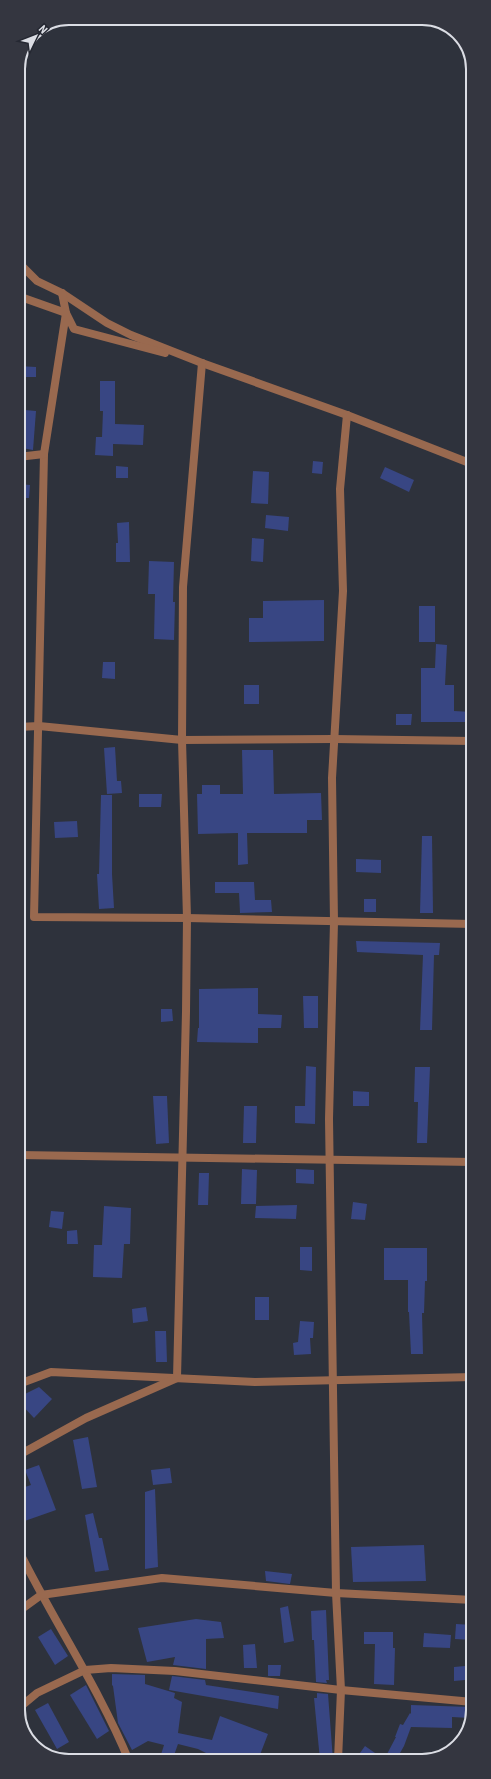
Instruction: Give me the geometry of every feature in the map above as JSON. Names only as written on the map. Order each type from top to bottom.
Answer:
[{"type":"street","points":[[25,269],[37,281],[62,293],[107,323],[130,335],[202,364],[347,415],[466,462]]},
{"type":"street","points":[[62,293],[66,313],[74,329],[202,364]]},
{"type":"street","points":[[25,298],[66,313]]},
{"type":"street","points":[[66,313],[44,454],[34,917],[187,918],[466,924]]},
{"type":"street","points":[[177,1378],[187,918],[182,740],[183,587],[202,364]]},
{"type":"street","points":[[338,1754],[341,1690],[336,1593],[329,1120],[334,922],[332,778],[342,590],[340,489],[347,415]]},
{"type":"street","points":[[25,456],[44,454]]},
{"type":"street","points":[[25,727],[39,726],[182,740],[334,739],[466,741]]},
{"type":"street","points":[[25,1155],[466,1162]]},
{"type":"street","points":[[25,1382],[51,1372],[255,1382],[466,1377]]},
{"type":"street","points":[[25,1452],[86,1418],[177,1378]]},
{"type":"street","points":[[25,1563],[41,1595],[85,1670],[127,1754]]},
{"type":"street","points":[[25,1607],[41,1595],[162,1578],[336,1593],[466,1600]]},
{"type":"street","points":[[25,1703],[37,1693],[85,1670],[111,1668],[175,1671],[341,1690],[466,1701]]},
{"type":"building","points":[[25,366],[36,367],[36,377],[25,377]]},
{"type":"building","points":[[100,381],[115,381],[115,424],[144,425],[143,445],[113,444],[113,456],[95,455],[96,437],[102,437],[103,411],[100,411]]},
{"type":"building","points":[[25,410],[36,411],[33,450],[25,449]]},
{"type":"building","points":[[313,461],[323,462],[322,474],[312,473]]},
{"type":"building","points":[[116,466],[128,467],[128,478],[116,478]]},
{"type":"building","points":[[385,467],[414,480],[409,492],[380,478]]},
{"type":"building","points":[[253,471],[269,472],[268,504],[251,503]]},
{"type":"building","points":[[25,485],[30,485],[29,498],[25,498]]},
{"type":"building","points":[[266,515],[289,517],[288,531],[265,528]]},
{"type":"building","points":[[129,522],[130,562],[116,562],[116,543],[118,543],[117,523]]},
{"type":"building","points":[[252,538],[264,539],[263,562],[251,561]]},
{"type":"building","points":[[149,561],[174,562],[174,640],[154,639],[155,594],[148,594]]},
{"type":"building","points":[[324,600],[324,641],[249,642],[249,618],[263,618],[263,601]]},
{"type":"building","points":[[419,606],[435,606],[435,642],[419,642]]},
{"type":"building","points":[[436,644],[447,645],[445,685],[454,685],[454,711],[466,712],[466,722],[421,722],[421,668],[435,668]]},
{"type":"building","points":[[103,662],[115,662],[115,679],[102,678]]},
{"type":"building","points":[[244,685],[259,685],[259,704],[244,704]]},
{"type":"building","points":[[396,714],[412,714],[411,725],[396,725]]},
{"type":"building","points":[[115,747],[117,781],[121,781],[122,793],[107,794],[104,748]]},
{"type":"building","points":[[242,750],[273,750],[274,794],[321,793],[322,820],[307,820],[307,833],[247,833],[248,864],[238,865],[238,833],[198,834],[197,794],[202,794],[202,785],[220,785],[220,794],[243,794]]},
{"type":"building","points":[[139,794],[162,794],[161,807],[139,807]]},
{"type":"building","points":[[101,795],[112,795],[112,874],[114,908],[99,909],[97,874],[99,874]]},
{"type":"building","points":[[77,821],[78,837],[55,838],[54,822]]},
{"type":"building","points":[[422,836],[432,836],[433,913],[420,913]]},
{"type":"building","points":[[356,859],[381,860],[381,873],[356,872]]},
{"type":"building","points":[[215,882],[254,882],[255,900],[271,900],[272,912],[240,913],[239,893],[215,893]]},
{"type":"building","points":[[364,899],[376,899],[376,912],[364,912]]},
{"type":"building","points":[[356,941],[440,943],[439,955],[434,955],[432,1030],[420,1030],[423,955],[357,952]]},
{"type":"building","points":[[258,988],[258,1014],[282,1015],[281,1028],[258,1028],[258,1043],[197,1042],[199,1028],[199,989]]},
{"type":"building","points":[[303,996],[318,996],[318,1028],[304,1028]]},
{"type":"building","points":[[161,1009],[172,1009],[173,1021],[161,1022]]},
{"type":"building","points":[[306,1066],[316,1067],[315,1124],[295,1123],[295,1106],[305,1106]]},
{"type":"building","points":[[415,1067],[430,1067],[427,1143],[417,1143],[418,1102],[414,1102]]},
{"type":"building","points":[[353,1091],[369,1092],[369,1106],[353,1106]]},
{"type":"building","points":[[153,1096],[167,1096],[169,1143],[156,1144]]},
{"type":"building","points":[[244,1106],[257,1106],[256,1143],[243,1143]]},
{"type":"building","points":[[242,1169],[257,1170],[256,1204],[241,1204]]},
{"type":"building","points":[[296,1169],[314,1170],[314,1184],[296,1183]]},
{"type":"building","points":[[199,1173],[209,1173],[208,1205],[198,1205]]},
{"type":"building","points":[[353,1202],[367,1204],[365,1220],[351,1219]]},
{"type":"building","points":[[297,1205],[296,1219],[255,1218],[256,1206]]},
{"type":"building","points":[[104,1206],[131,1208],[130,1244],[124,1244],[122,1278],[93,1277],[94,1245],[102,1245]]},
{"type":"building","points":[[51,1211],[64,1212],[62,1229],[49,1227]]},
{"type":"building","points":[[77,1230],[78,1244],[67,1244],[67,1231]]},
{"type":"building","points":[[300,1247],[312,1247],[312,1271],[300,1270]]},
{"type":"building","points":[[384,1248],[427,1248],[427,1281],[425,1281],[424,1313],[422,1313],[423,1354],[411,1354],[408,1312],[408,1280],[384,1280]]},
{"type":"building","points":[[255,1297],[269,1297],[269,1320],[255,1320]]},
{"type":"building","points":[[146,1307],[148,1321],[133,1323],[132,1309]]},
{"type":"building","points":[[300,1321],[314,1322],[313,1338],[310,1338],[311,1354],[294,1355],[293,1343],[298,1342]]},
{"type":"building","points":[[155,1331],[166,1331],[167,1362],[156,1362]]},
{"type":"building","points":[[39,1387],[52,1399],[34,1418],[25,1408],[25,1394]]},
{"type":"building","points":[[88,1437],[97,1487],[82,1489],[73,1440]]},
{"type":"building","points":[[39,1465],[56,1510],[25,1521],[25,1487],[31,1485],[25,1470]]},
{"type":"building","points":[[170,1468],[172,1483],[153,1485],[151,1470]]},
{"type":"building","points":[[155,1489],[158,1567],[145,1569],[145,1492]]},
{"type":"building","points":[[93,1513],[99,1538],[102,1538],[109,1570],[95,1572],[85,1515]]},
{"type":"building","points":[[424,1545],[426,1581],[353,1582],[351,1547]]},
{"type":"building","points":[[265,1571],[292,1574],[290,1584],[266,1581]]},
{"type":"building","points":[[288,1606],[294,1641],[284,1643],[280,1608]]},
{"type":"building","points":[[326,1610],[329,1680],[326,1680],[327,1683],[316,1682],[311,1611]]},
{"type":"building","points":[[196,1619],[221,1622],[224,1638],[206,1639],[206,1669],[173,1665],[175,1657],[147,1662],[138,1628]]},
{"type":"building","points":[[456,1624],[466,1625],[466,1640],[455,1639]]},
{"type":"building","points":[[51,1629],[68,1656],[55,1665],[38,1637]]},
{"type":"building","points":[[364,1632],[393,1632],[393,1648],[395,1648],[394,1685],[374,1684],[375,1644],[364,1644]]},
{"type":"building","points":[[424,1633],[451,1635],[450,1648],[423,1647]]},
{"type":"building","points":[[255,1644],[257,1668],[244,1668],[243,1645]]},
{"type":"building","points":[[268,1665],[281,1665],[280,1676],[268,1676]]},
{"type":"building","points":[[465,1666],[465,1680],[454,1681],[454,1667]]},
{"type":"building","points":[[112,1674],[145,1675],[145,1684],[175,1693],[174,1698],[182,1702],[178,1733],[212,1740],[220,1716],[268,1734],[260,1754],[208,1754],[198,1749],[178,1744],[174,1754],[161,1754],[164,1745],[148,1741],[132,1750],[118,1723],[112,1685]]},
{"type":"building","points":[[172,1676],[205,1680],[206,1685],[279,1696],[278,1709],[169,1690]]},
{"type":"building","points":[[86,1685],[109,1731],[97,1739],[70,1695]]},
{"type":"building","points":[[317,1693],[328,1694],[333,1754],[319,1754],[314,1698],[317,1698]]},
{"type":"building","points":[[48,1703],[69,1742],[57,1749],[35,1710]]},
{"type":"building","points":[[411,1705],[466,1707],[465,1718],[452,1717],[452,1728],[411,1727],[399,1754],[387,1754],[396,1737],[400,1724],[403,1725],[410,1713],[411,1714]]},
{"type":"building","points":[[365,1746],[376,1754],[359,1754]]}]
